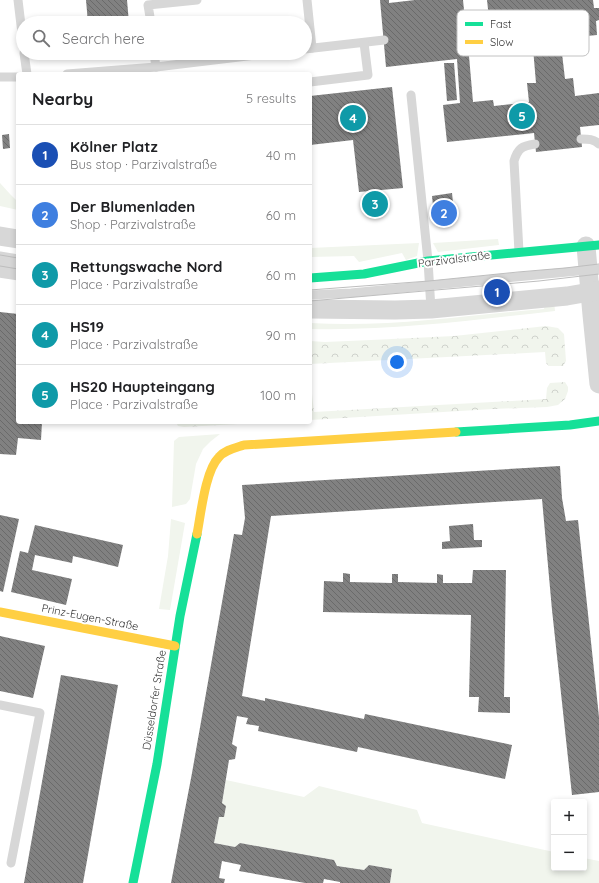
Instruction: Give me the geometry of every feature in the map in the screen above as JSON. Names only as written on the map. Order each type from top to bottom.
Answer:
[{"type":"street","points":[[0,236],[16,239]]},
{"type":"street","name":"Parzivalstraße","points":[[312,278],[364,274],[428,261],[593,245]]},
{"type":"street","points":[[593,245],[595,291],[592,315],[599,384]]},
{"type":"street","points":[[0,268],[16,271]]},
{"type":"street","points":[[312,309],[431,309],[567,296],[595,291]]},
{"type":"street","name":"Düsseldorfer Straße","points":[[133,883],[157,765],[175,646],[192,551],[210,472],[217,458],[228,450],[244,445],[570,425],[599,421]]},
{"type":"street","name":"Prinz-Eugen-Straße","points":[[0,612],[175,646]]},
{"type":"lane","points":[[18,0],[20,16]]},
{"type":"lane","points":[[149,16],[148,5],[198,0]]},
{"type":"lane","points":[[307,0],[308,16]]},
{"type":"lane","points":[[312,48],[384,40]]},
{"type":"lane","points":[[312,82],[368,75],[364,43]]},
{"type":"lane","points":[[25,60],[26,72]]},
{"type":"lane","points":[[155,60],[156,68]]},
{"type":"lane","points":[[97,72],[156,68],[218,60]]},
{"type":"lane","points":[[0,77],[16,77]]},
{"type":"lane","points":[[411,95],[428,261],[431,309]]},
{"type":"lane","points":[[581,139],[596,141],[599,144]]},
{"type":"lane","points":[[519,252],[514,161],[517,152],[522,148],[535,144]]},
{"type":"lane","points":[[0,256],[16,259]]},
{"type":"lane","points":[[312,295],[351,293],[594,270]]},
{"type":"lane","points":[[0,705],[40,713],[11,863]]},
{"type":"green space","points":[[0,183],[16,200],[16,210],[0,206]]},
{"type":"green space","points":[[498,239],[499,245],[438,252],[433,243]]},
{"type":"green space","points":[[419,243],[417,256],[406,260],[402,253],[359,262],[354,256],[312,257],[312,248]]},
{"type":"green space","points":[[554,301],[555,311],[402,327],[312,329],[312,323],[368,324],[544,309],[545,302]]},
{"type":"green space","points":[[546,326],[558,328],[564,334],[566,361],[563,366],[549,366],[546,363],[545,352],[312,364],[312,341],[325,342],[454,336]]},
{"type":"green space","points":[[565,382],[568,387],[565,399],[558,405],[547,407],[312,420],[312,394],[314,412],[546,399],[547,388],[550,383]]},
{"type":"green space","points":[[177,424],[237,424],[184,427],[178,426]]},
{"type":"green space","points":[[220,434],[203,449],[196,464],[190,499],[186,504],[172,507],[174,441],[179,437]]},
{"type":"green space","points":[[171,519],[185,523],[170,610],[159,609],[168,556]]},
{"type":"green space","points":[[226,780],[304,797],[319,786],[417,810],[422,823],[551,851],[551,871],[587,871],[587,859],[599,861],[599,883],[390,883],[392,869],[369,865],[364,870],[337,866],[334,860],[240,843],[235,847],[214,843],[219,817],[224,816],[226,806],[222,803]]},
{"type":"building","points":[[86,0],[127,0],[128,16],[87,16]]},
{"type":"building","points":[[380,0],[389,0],[389,3],[415,0],[463,0],[464,10],[457,10],[457,56],[469,56],[473,102],[493,100],[494,106],[529,102],[527,83],[536,83],[534,56],[562,56],[565,79],[573,78],[575,96],[599,93],[599,125],[580,127],[582,147],[536,152],[534,133],[447,142],[443,105],[460,103],[457,59],[386,67]]},
{"type":"building","points":[[487,0],[593,0],[594,8],[599,8],[599,20],[596,21],[597,35],[589,36],[589,10],[488,10]]},
{"type":"building","points":[[444,63],[454,63],[457,100],[447,101]]},
{"type":"building","points":[[392,87],[403,188],[359,192],[353,140],[312,145],[312,96]]},
{"type":"building","points":[[9,134],[10,148],[3,149],[2,135]]},
{"type":"building","points":[[452,193],[455,222],[435,224],[432,196]]},
{"type":"building","points":[[387,197],[389,209],[363,211],[362,200]]},
{"type":"building","points":[[0,312],[16,314],[16,424],[42,424],[41,440],[18,438],[16,455],[0,454]]},
{"type":"building","points":[[560,466],[562,498],[566,521],[578,520],[599,717],[599,792],[572,795],[552,610],[542,499],[271,516],[242,696],[265,701],[265,698],[364,719],[365,714],[512,745],[505,779],[358,747],[357,752],[258,731],[259,726],[246,724],[248,718],[237,716],[232,744],[237,747],[235,759],[229,760],[222,803],[226,806],[224,817],[219,817],[214,843],[235,847],[240,843],[290,852],[334,860],[337,866],[364,870],[369,865],[392,869],[390,883],[340,883],[324,879],[323,883],[305,883],[239,871],[241,865],[222,861],[219,878],[225,879],[224,883],[171,883],[234,534],[242,535],[245,518],[242,485]]},
{"type":"building","points":[[0,515],[19,519],[3,592],[0,591]]},
{"type":"building","points":[[473,524],[474,540],[482,540],[482,547],[442,549],[442,542],[450,541],[449,526]]},
{"type":"building","points":[[35,525],[123,545],[118,567],[73,556],[72,563],[35,555],[32,570],[72,579],[66,605],[11,592],[20,551],[28,553]]},
{"type":"building","points":[[473,570],[506,570],[504,697],[510,697],[510,713],[478,712],[479,697],[469,697],[471,615],[323,612],[324,581],[343,582],[343,573],[350,574],[350,582],[392,583],[392,574],[398,574],[398,582],[437,583],[437,574],[443,575],[443,583],[472,583]]},
{"type":"building","points":[[0,636],[45,646],[33,698],[0,691]]},
{"type":"building","points":[[61,675],[118,685],[83,883],[24,883]]},
{"type":"tram line","points":[[0,255],[16,258]]},
{"type":"tram line","points":[[312,290],[429,281],[599,264]]},
{"type":"tram line","points":[[0,266],[16,269]]},
{"type":"tram line","points":[[312,301],[539,281],[599,274]]},
{"type":"traffic: fast","points":[[312,278],[364,274],[428,261],[599,245]]},
{"type":"traffic: fast","points":[[456,432],[570,425],[599,421]]},
{"type":"traffic: fast","points":[[133,883],[157,764],[180,616],[197,534]]},
{"type":"traffic: slow","points":[[197,534],[204,493],[210,472],[219,457],[230,450],[244,445],[456,432]]},
{"type":"traffic: slow","points":[[0,612],[175,646]]},
{"type":"place","name":"HS20 Haupteingang","points":[[522,116]]},
{"type":"place","name":"HS19","points":[[353,118]]},
{"type":"place","name":"Rettungswache Nord","points":[[375,204]]},
{"type":"place","name":"Der Blumenladen","points":[[444,213]]},
{"type":"place","name":"Kölner Platz","points":[[497,292]]}]
